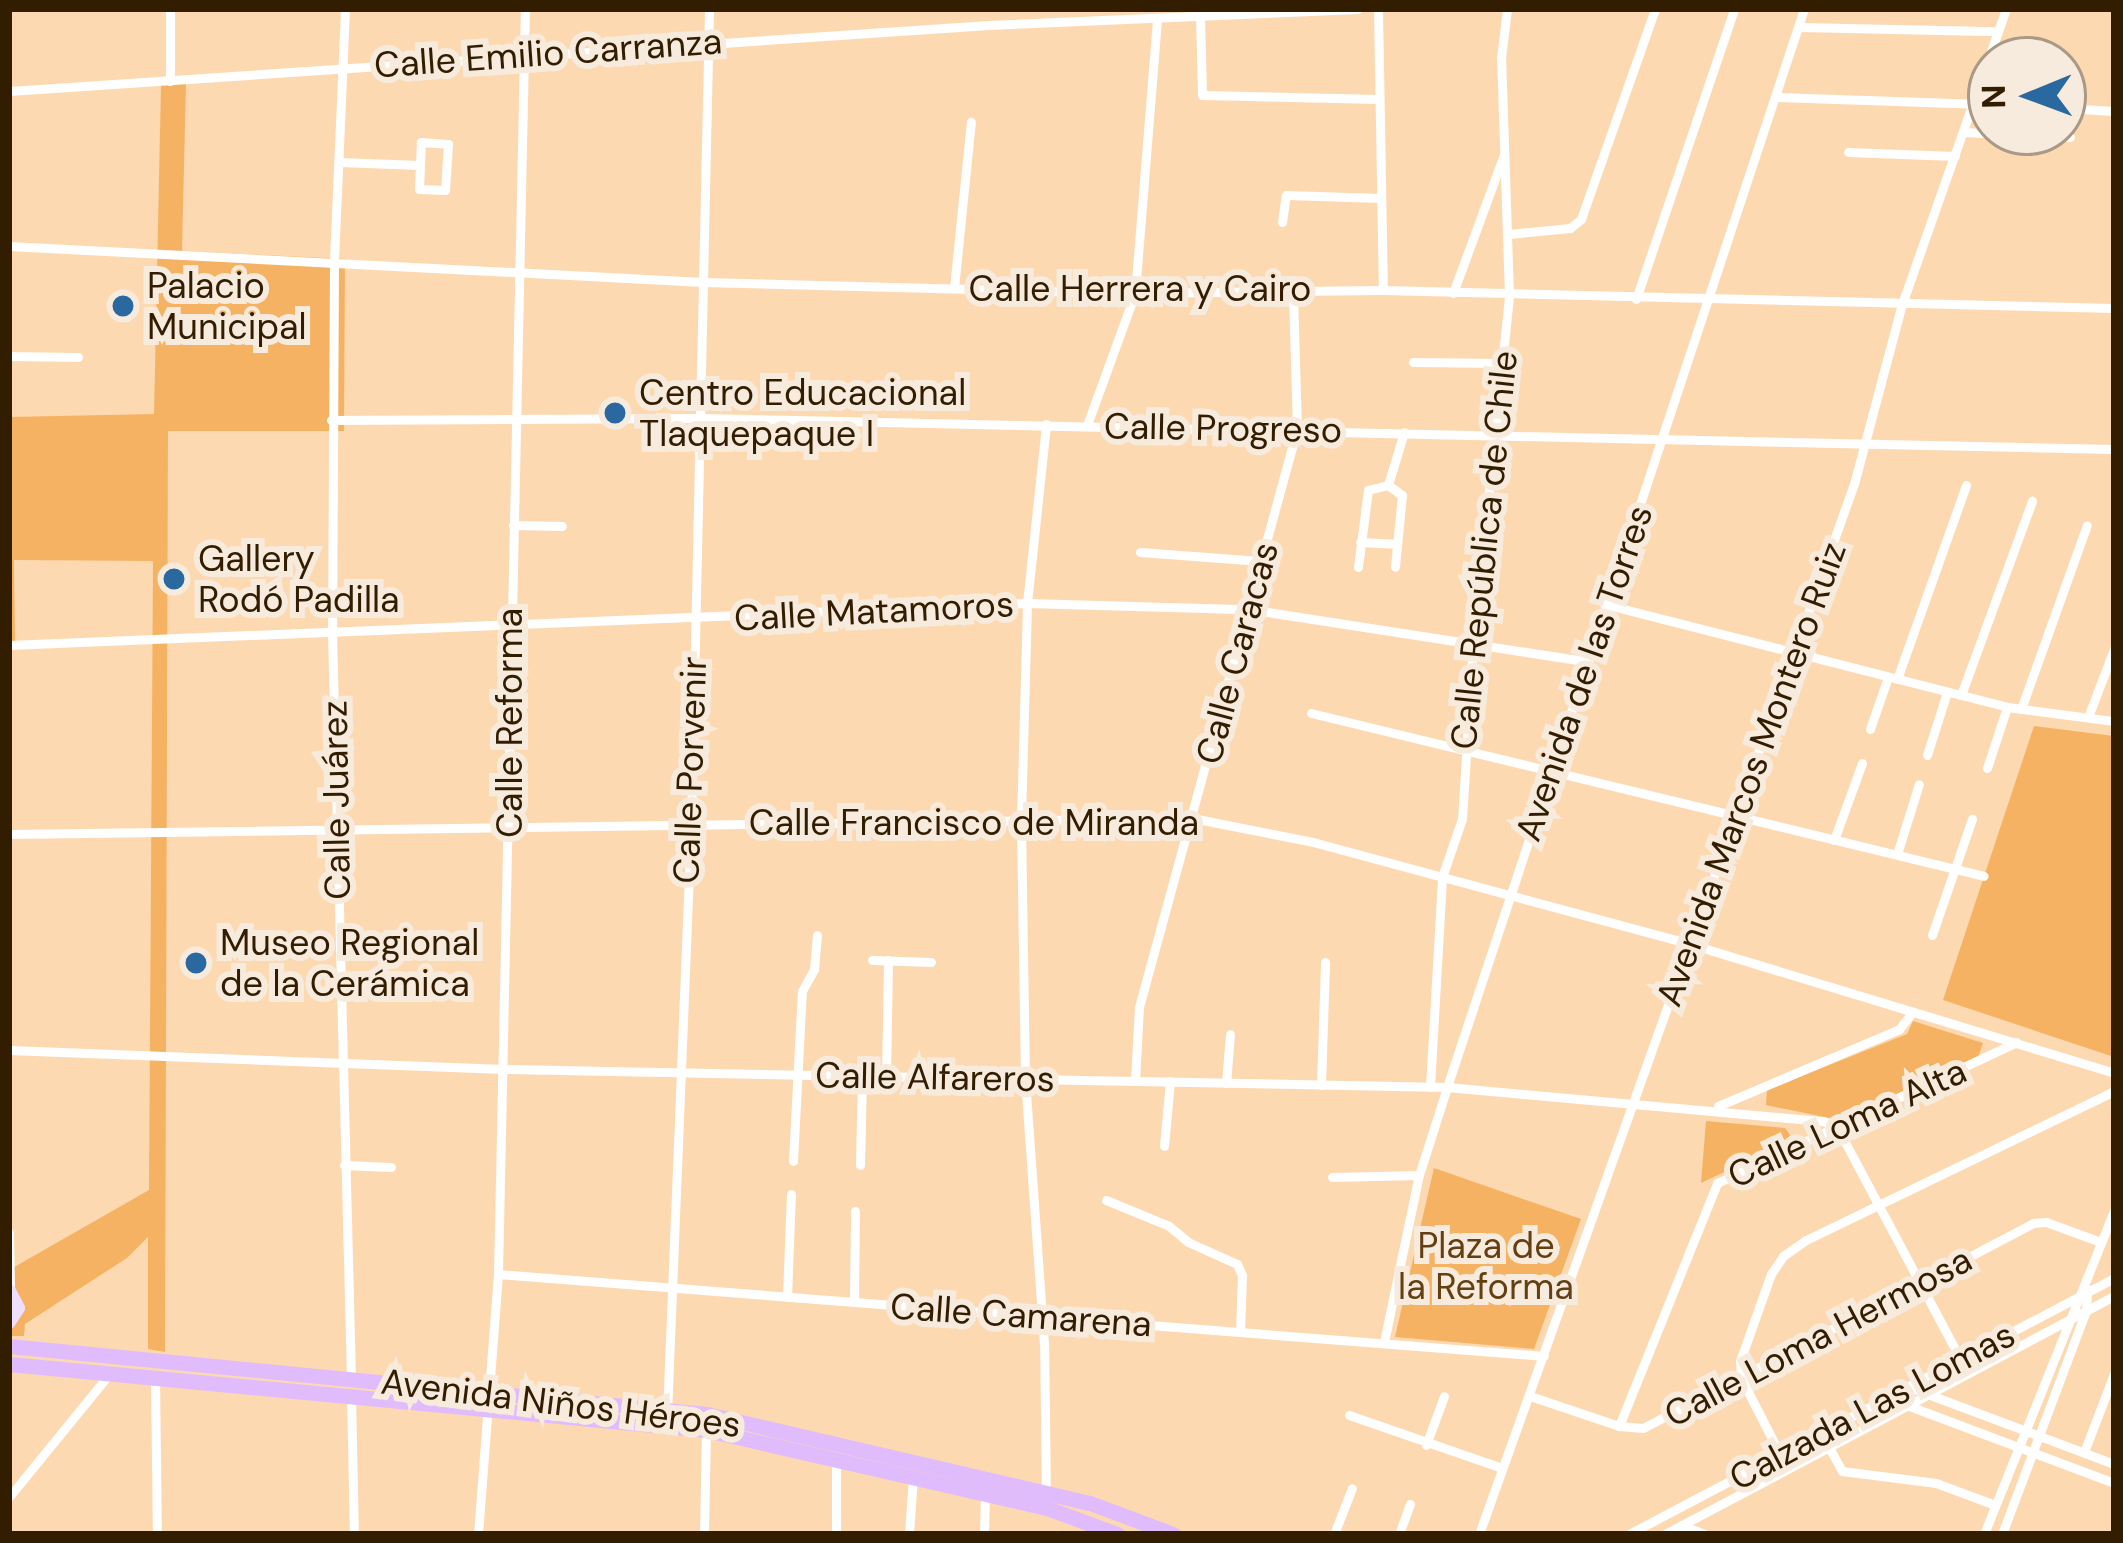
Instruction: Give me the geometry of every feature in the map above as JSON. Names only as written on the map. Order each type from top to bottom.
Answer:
[{"type":"main road","points":[[9,1322],[18,1308],[10,1291]]},
{"type":"main road","name":"Avenida Niños Héroes","points":[[9,1346],[351,1388],[667,1417],[1046,1500],[1173,1534]]},
{"type":"main road","name":"Avenida Niños Héroes","points":[[9,1364],[351,1388]]},
{"type":"main road","name":"Avenida Niños Héroes","points":[[667,1417],[985,1493],[1046,1500],[1117,1534]]},
{"type":"street","points":[[170,9],[170,81]]},
{"type":"street","name":"Calle Juárez","points":[[345,9],[334,265],[332,632],[354,1534]]},
{"type":"street","name":"Calle Reforma","points":[[478,1534],[499,1274],[525,9]]},
{"type":"street","name":"Calle Porvenir","points":[[667,1417],[691,823],[709,9]]},
{"type":"street","points":[[989,9],[989,25]]},
{"type":"street","name":"Calle Emilio Carranza","points":[[9,91],[989,25],[1358,9]]},
{"type":"street","points":[[1378,9],[1383,290]]},
{"type":"street","name":"Calle República de Chile","points":[[1430,1087],[1442,877],[1462,820],[1463,752],[1509,295],[1501,58],[1507,9]]},
{"type":"street","points":[[1509,234],[1570,228],[1581,219],[1655,9]]},
{"type":"street","points":[[1636,299],[1734,9]]},
{"type":"street","name":"Avenida de las Torres","points":[[1384,1342],[1420,1175],[1447,1088],[1604,604],[1666,438],[1804,9]]},
{"type":"street","name":"Avenida Marcos Montero Ruiz","points":[[1997,36],[2006,9]]},
{"type":"street","points":[[1200,16],[1202,95],[1379,99]]},
{"type":"street","points":[[1088,425],[1135,292],[1156,18]]},
{"type":"street","points":[[1798,27],[1998,32]]},
{"type":"street","points":[[1776,97],[1967,103]]},
{"type":"street","name":"Avenida Marcos Montero Ruiz","points":[[1479,1534],[1794,652],[1866,443],[1902,304],[1967,121]]},
{"type":"street","points":[[954,288],[971,122]]},
{"type":"street","points":[[1963,133],[1967,133]]},
{"type":"street","points":[[421,142],[448,144],[445,190],[419,189],[420,165],[421,142]]},
{"type":"street","points":[[1848,152],[1955,156]]},
{"type":"street","points":[[1453,293],[1505,153]]},
{"type":"street","points":[[339,162],[420,165]]},
{"type":"street","points":[[1282,222],[1286,195],[1381,198]]},
{"type":"street","name":"Calle Herrera y Cairo","points":[[9,246],[703,282],[1135,292],[1383,290],[2114,308]]},
{"type":"street","name":"Calle Caracas","points":[[1135,1081],[1138,1007],[1297,429],[1293,291]]},
{"type":"street","points":[[9,356],[78,357]]},
{"type":"street","points":[[1413,362],[1502,363]]},
{"type":"street","name":"Calle Progreso","points":[[331,420],[701,418],[2114,449]]},
{"type":"street","points":[[1046,424],[1027,603],[1021,820],[1025,1078],[1046,1500]]},
{"type":"street","points":[[1388,485],[1404,432]]},
{"type":"street","points":[[1358,567],[1368,490],[1388,485],[1402,492],[1395,567]]},
{"type":"street","points":[[1870,729],[1966,485]]},
{"type":"street","points":[[1961,695],[2032,501]]},
{"type":"street","points":[[513,525],[562,526]]},
{"type":"street","points":[[2021,709],[2087,525]]},
{"type":"street","points":[[1360,542],[1395,544]]},
{"type":"street","points":[[1140,552],[1261,561]]},
{"type":"street","name":"Calle Matamoros","points":[[9,645],[1027,603],[1248,609],[1585,661]]},
{"type":"street","points":[[1604,604],[2007,707],[2114,721]]},
{"type":"street","points":[[2088,717],[2114,649]]},
{"type":"street","points":[[1927,755],[1947,692]]},
{"type":"street","points":[[1987,768],[2007,707]]},
{"type":"street","points":[[1311,712],[1984,876]]},
{"type":"street","points":[[1834,840],[1862,763]]},
{"type":"street","points":[[1897,854],[1919,784]]},
{"type":"street","name":"Calle Francisco de Miranda","points":[[9,834],[1192,818],[1312,842],[1690,944],[2114,1073]]},
{"type":"street","points":[[1932,935],[1972,819]]},
{"type":"street","points":[[793,1161],[802,991],[815,964],[818,935]]},
{"type":"street","points":[[886,1076],[888,960]]},
{"type":"street","points":[[872,961],[931,962]]},
{"type":"street","points":[[1321,1085],[1325,962]]},
{"type":"street","name":"Calle Alfareros","points":[[1713,1108],[1899,1029],[1913,1012]]},
{"type":"street","points":[[1226,1083],[1230,1034]]},
{"type":"street","name":"Calle Loma Alta","points":[[1619,1426],[1715,1185],[2017,1042]]},
{"type":"street","name":"Calle Alfareros","points":[[9,1050],[504,1069],[1430,1087],[1713,1108],[1823,1120],[1837,1127]]},
{"type":"street","points":[[860,1165],[862,1076]]},
{"type":"street","points":[[1164,1146],[1170,1082]]},
{"type":"street","points":[[1780,1454],[1741,1378],[1742,1348],[1778,1262],[1806,1240],[2114,1090]]},
{"type":"street","points":[[1837,1127],[1961,1360]]},
{"type":"street","points":[[344,1166],[391,1167]]},
{"type":"street","points":[[1332,1178],[1420,1175]]},
{"type":"street","points":[[787,1297],[791,1194]]},
{"type":"street","points":[[1106,1200],[1238,1264],[1242,1275],[1240,1331]]},
{"type":"street","points":[[854,1302],[855,1211]]},
{"type":"street","points":[[1984,1534],[2065,1322],[2114,1211]]},
{"type":"street","name":"Calle Loma Hermosa","points":[[1530,1396],[1619,1426],[1658,1424],[2040,1221],[2101,1241]]},
{"type":"street","points":[[9,1232],[10,1291]]},
{"type":"street","name":"Calle Camarena","points":[[499,1274],[1544,1356]]},
{"type":"street","points":[[2002,1534],[2086,1311],[2084,1278]]},
{"type":"street","name":"Calzada Las Lomas","points":[[1629,1534],[2114,1278]]},
{"type":"street","name":"Calzada Las Lomas","points":[[1666,1534],[2114,1296]]},
{"type":"street","points":[[9,1497],[110,1373]]},
{"type":"street","points":[[2084,1452],[2114,1374]]},
{"type":"street","points":[[155,1377],[157,1534]]},
{"type":"street","points":[[1909,1387],[2114,1464]]},
{"type":"street","points":[[1426,1445],[1444,1396]]},
{"type":"street","points":[[1888,1398],[2114,1483]]},
{"type":"street","points":[[1349,1415],[1502,1468]]},
{"type":"street","points":[[704,1534],[706,1430]]},
{"type":"street","points":[[1821,1433],[1842,1471],[1936,1483],[1995,1505]]},
{"type":"street","points":[[836,1460],[836,1534]]},
{"type":"street","points":[[909,1534],[913,1477]]},
{"type":"street","points":[[1334,1534],[1352,1488]]},
{"type":"street","points":[[984,1534],[985,1493]]},
{"type":"street","points":[[1399,1534],[1411,1504]]},
{"type":"street","points":[[1672,1510],[1682,1526],[1705,1534]]},
{"type":"green space","points":[[186,83],[182,251],[345,259],[344,431],[168,431],[165,1352],[148,1349],[148,1237],[127,1258],[25,1324],[24,1336],[9,1336],[9,1270],[149,1190],[153,561],[14,560],[15,641],[9,641],[9,417],[154,414],[161,85]]},
{"type":"green space","points":[[2034,726],[2114,736],[2114,1057],[1943,1000]]},
{"type":"green space","points":[[1913,1021],[1983,1043],[1978,1057],[1839,1120],[1766,1105],[1767,1090],[1907,1034]]},
{"type":"green space","points":[[1706,1121],[1785,1128],[1790,1135],[1786,1143],[1701,1183]]},
{"type":"green space","name":"Plaza de la Reforma","points":[[1434,1168],[1581,1219],[1534,1349],[1395,1337]]},
{"type":"place","name":"Palacio Municipal","points":[[123,306]]},
{"type":"place","name":"Centro Educacional Tlaquepaque I","points":[[615,413]]},
{"type":"place","name":"Gallery Rodó Padilla","points":[[174,579]]},
{"type":"place","name":"Museo Regional de la Cerámica","points":[[196,963]]}]
